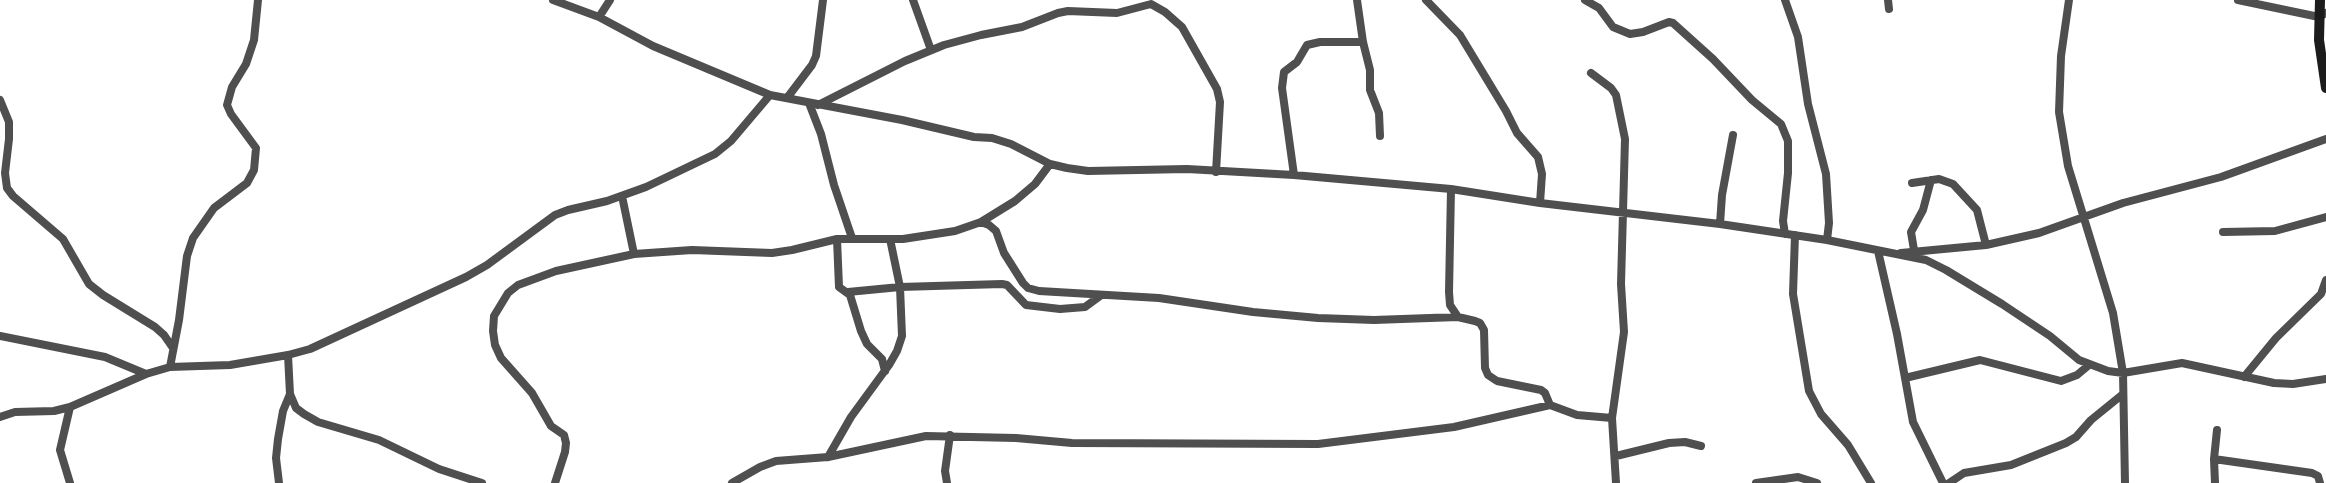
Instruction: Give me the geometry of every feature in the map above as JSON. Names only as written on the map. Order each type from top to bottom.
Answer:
[{"type":"street","points":[[171,367],[180,320],[187,256],[193,238],[214,208],[247,183],[254,170],[256,148],[227,105],[232,87],[246,64],[254,40],[258,0]]},
{"type":"street","points":[[553,0],[598,17],[653,46],[770,95],[902,120],[974,137],[992,138],[1011,144],[1050,164],[1088,171],[1187,169],[1294,175],[1451,189],[1540,203],[1720,224],[1827,240],[1920,258],[1946,270],[2019,315],[2089,365],[2108,372],[2123,373],[2182,363],[2274,383],[2292,384],[2326,379]]},
{"type":"street","points":[[598,17],[610,0]]},
{"type":"street","points":[[787,98],[812,65],[816,56],[823,0]]},
{"type":"street","points":[[913,0],[931,50]]},
{"type":"street","points":[[1157,7],[1165,0]]},
{"type":"street","points":[[1357,0],[1363,42],[1370,69],[1370,90],[1379,112],[1380,136]]},
{"type":"street","points":[[1426,0],[1460,35],[1517,133],[1538,157],[1542,174],[1540,203]]},
{"type":"street","points":[[1585,0],[1599,8],[1614,27],[1630,34],[1643,32],[1669,22],[1673,23],[1703,49],[1752,100],[1781,124],[1788,141],[1785,234]]},
{"type":"street","points":[[1785,0],[1798,37],[1808,105],[1826,174],[1829,223],[1827,240]]},
{"type":"street","points":[[1888,0],[1889,9]]},
{"type":"street","points":[[2069,0],[2061,56],[2059,112],[2068,166],[2113,313],[2123,373],[2125,483]]},
{"type":"street","points":[[2238,0],[2323,15]]},
{"type":"street","points":[[2320,0],[2323,15],[2319,40],[2326,88]]},
{"type":"street","points":[[813,104],[820,105],[887,69],[931,50],[981,34],[1022,27],[1068,11],[1109,14],[1126,12],[1145,4],[1157,7],[1173,18],[1186,32],[1217,89],[1220,102],[1216,172]]},
{"type":"street","points":[[1294,175],[1282,88],[1284,72],[1297,62],[1307,45],[1320,42],[1363,42]]},
{"type":"street","points":[[1592,73],[1616,95],[1626,149],[1621,284],[1624,332],[1612,418],[1616,483]]},
{"type":"street","points":[[0,417],[15,412],[54,411],[70,407],[146,374],[171,367],[230,364],[288,355],[310,349],[466,277],[487,265],[555,216],[646,187],[715,154],[731,141],[770,95]]},
{"type":"street","points":[[0,100],[9,122],[5,172],[7,188],[13,196],[63,239],[89,284],[155,327],[164,334],[173,348]]},
{"type":"street","points":[[813,104],[834,185],[852,238]]},
{"type":"street","points":[[1720,224],[1722,195],[1733,135]]},
{"type":"street","points":[[1896,254],[1914,250],[1986,245],[2039,233],[2123,203],[2221,177],[2326,139]]},
{"type":"street","points":[[555,483],[565,452],[564,435],[551,426],[532,393],[501,358],[494,338],[494,315],[508,293],[535,278],[634,254],[692,250],[772,253],[837,239],[890,240],[955,231],[981,222],[1015,201],[1035,184],[1050,164]]},
{"type":"street","points":[[1914,250],[1911,232],[1923,210],[1931,180]]},
{"type":"street","points":[[1912,183],[1945,180],[1953,184],[1977,210],[1986,245]]},
{"type":"street","points":[[1451,189],[1449,292],[1450,305],[1458,317]]},
{"type":"street","points":[[622,196],[634,254]]},
{"type":"street","points":[[2223,232],[2275,231],[2326,218]]},
{"type":"street","points":[[981,222],[996,231],[1011,266],[1028,288],[1040,291],[1159,298],[1253,312],[1318,318],[1374,320],[1458,317],[1480,322],[1484,330],[1485,368],[1488,375],[1497,381],[1541,390],[1545,393],[1550,405]]},
{"type":"street","points":[[1795,235],[1793,294],[1809,390],[1821,414],[1848,445],[1871,483]]},
{"type":"street","points":[[837,239],[839,287],[848,291],[1002,284],[1026,304],[1060,309],[1085,307],[1100,296]]},
{"type":"street","points":[[828,457],[851,417],[885,371],[897,351],[902,336],[900,287],[890,240]]},
{"type":"street","points":[[1878,251],[1915,426],[1943,483]]},
{"type":"street","points":[[2244,377],[2276,338],[2321,294],[2326,280]]},
{"type":"street","points":[[848,291],[864,338],[882,359],[885,371]]},
{"type":"street","points":[[0,336],[105,357],[146,374]]},
{"type":"street","points":[[288,355],[290,394],[296,408],[318,422],[379,440],[439,469],[482,483]]},
{"type":"street","points":[[1905,378],[1980,360],[2061,381],[2077,375],[2089,365]]},
{"type":"street","points":[[279,483],[276,458],[278,439],[290,394]]},
{"type":"street","points":[[1951,482],[1971,471],[2011,465],[2066,443],[2076,437],[2097,415],[2123,394]]},
{"type":"street","points":[[732,483],[776,461],[828,457],[926,436],[950,435],[1072,443],[1176,442],[1245,445],[1329,443],[1454,427],[1550,405],[1577,415],[1612,418]]},
{"type":"street","points":[[70,407],[60,450],[72,481]]},
{"type":"street","points":[[2215,483],[2214,459],[2217,430]]},
{"type":"street","points":[[948,483],[946,462],[950,435]]},
{"type":"street","points":[[1616,456],[1684,442],[1701,446]]},
{"type":"street","points":[[2214,459],[2312,473],[2318,476],[2320,483]]},
{"type":"street","points":[[1756,483],[1798,477],[1817,483]]}]
